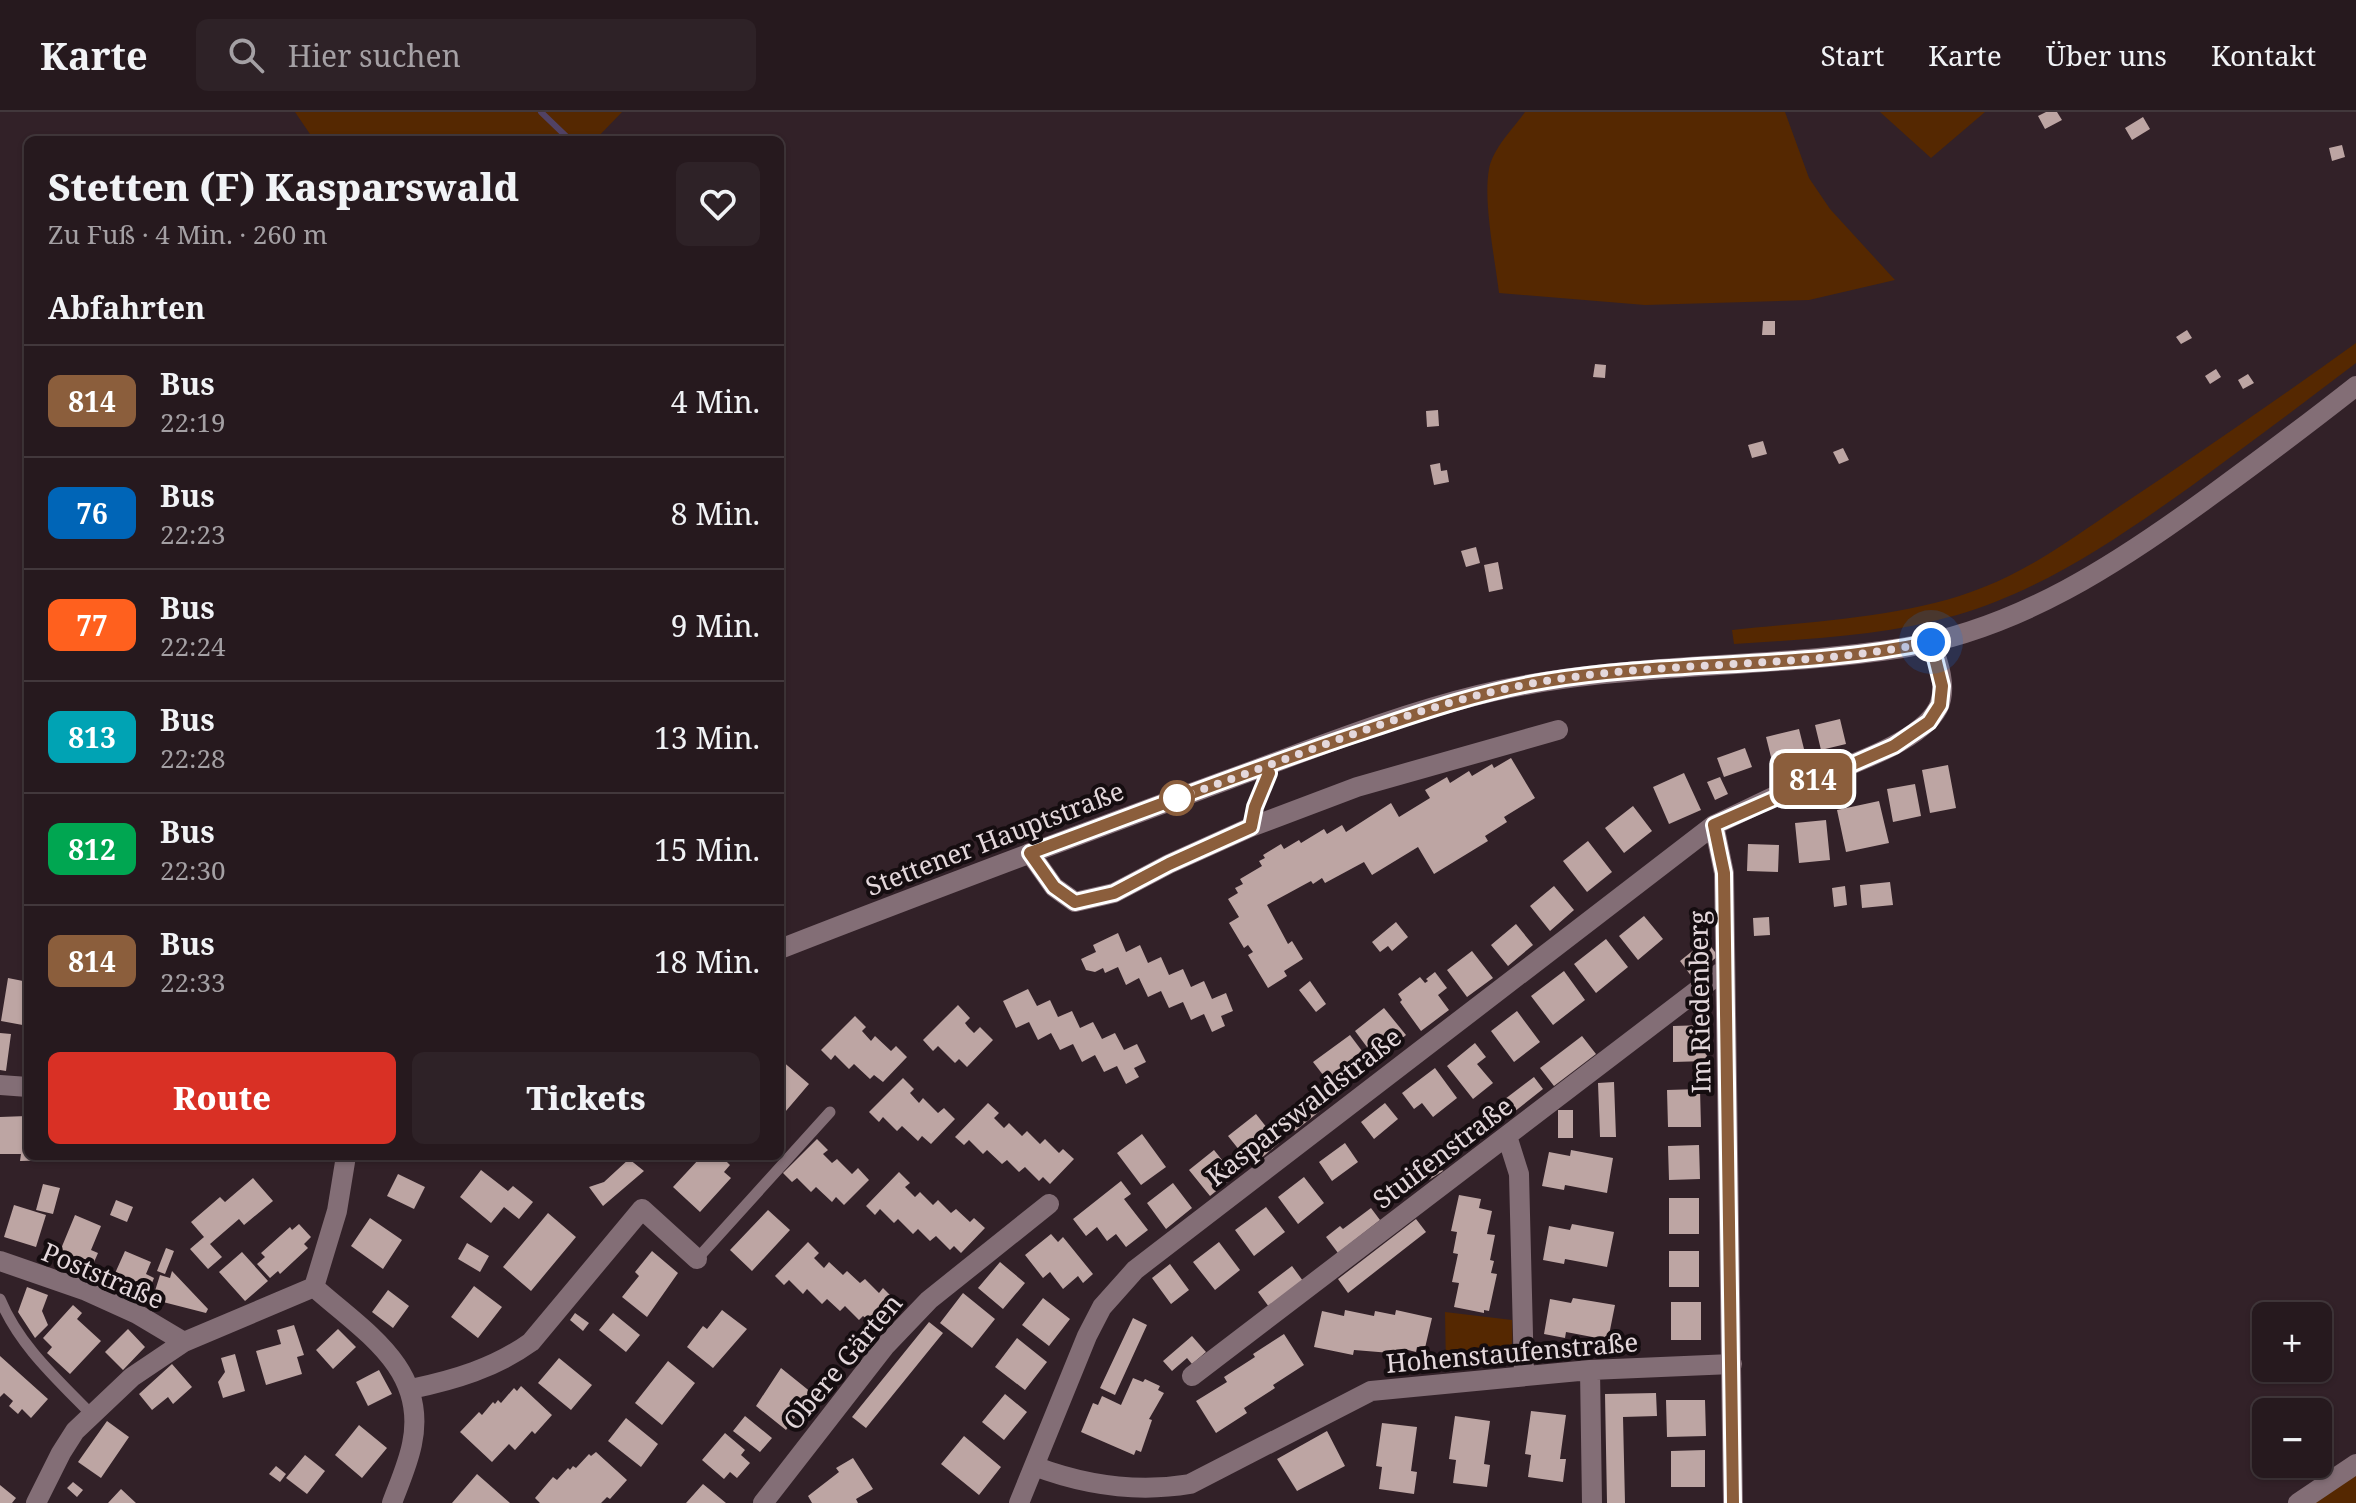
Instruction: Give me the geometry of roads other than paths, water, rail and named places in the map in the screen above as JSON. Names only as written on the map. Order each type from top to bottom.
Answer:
[{"type":"street","name":"Stettener Hauptstraße","points":[[784,947],[1278,761],[1439,706],[1546,681],[1660,667],[1823,657],[1903,648],[1966,632],[2026,610],[2093,576],[2163,531],[2356,386]]},
{"type":"street","points":[[1714,825],[1894,746],[1929,722],[1940,705],[1942,686],[1931,642]]},
{"type":"street","points":[[1030,853],[1054,887],[1075,902],[1114,893],[1251,827],[1357,787],[1558,730]]},
{"type":"street","name":"Im Riedenberg","points":[[1714,825],[1724,873],[1733,1503]]},
{"type":"street","name":"Kasparswaldstraße","points":[[1019,1503],[1087,1336],[1102,1307],[1135,1270],[1714,825]]},
{"type":"street","name":"Stuifenstraße","points":[[1192,1376],[1724,970]]},
{"type":"street","points":[[0,1085],[24,1087]]},
{"type":"street","points":[[1507,1136],[1519,1174],[1524,1375]]},
{"type":"street","points":[[314,1287],[337,1211],[345,1160]]},
{"type":"street","name":"Obere Gärten","points":[[763,1503],[885,1346],[929,1300],[1049,1204]]},
{"type":"street","points":[[411,1389],[489,1367],[509,1358],[531,1342],[642,1209],[697,1259]]},
{"type":"street","name":"Poststraße","points":[[0,1261],[84,1290],[137,1314],[184,1342]]},
{"type":"street","points":[[36,1503],[61,1453],[91,1414],[132,1377],[184,1342],[314,1287]]},
{"type":"street","points":[[314,1287],[385,1350],[402,1370],[411,1389],[413,1443],[392,1503]]},
{"type":"street","name":"Hohenstaufenstraße","points":[[1034,1466],[1059,1476],[1112,1487],[1162,1489],[1190,1484],[1371,1391],[1590,1370],[1732,1364]]},
{"type":"street","points":[[1590,1370],[1592,1503]]},
{"type":"street","points":[[2298,1503],[2356,1464]]},
{"type":"lane","points":[[1251,827],[1261,789],[1278,761]]},
{"type":"lane","points":[[697,1259],[830,1112]]},
{"type":"lane","points":[[0,1299],[16,1332],[36,1358],[91,1414]]},
{"type":"waterway","points":[[541,112],[566,136]]}]
